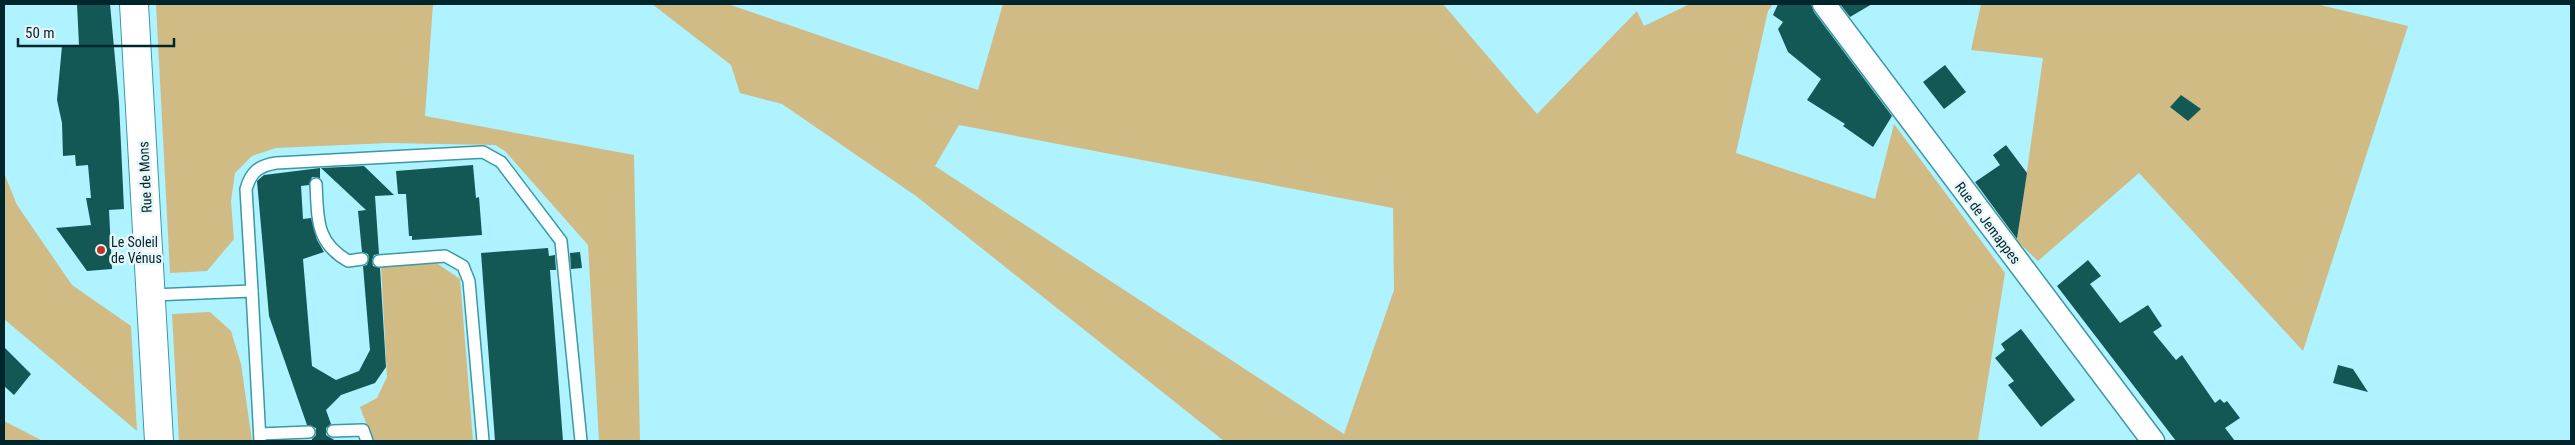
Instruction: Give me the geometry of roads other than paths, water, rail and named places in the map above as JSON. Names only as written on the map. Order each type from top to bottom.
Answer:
[{"type":"main road","name":"Rue de Mons","points":[[134,4],[159,441]]},
{"type":"street","name":"Rue de Jemappes","points":[[1824,4],[2152,441]]},
{"type":"lane","points":[[309,432],[260,438],[246,189],[250,176],[261,166],[483,152],[501,162],[561,240],[581,441]]},
{"type":"lane","points":[[316,184],[319,223],[325,240],[331,248],[348,261],[362,259]]},
{"type":"lane","points":[[379,261],[445,256],[462,266],[469,281],[482,441]]},
{"type":"lane","points":[[152,295],[252,292]]},
{"type":"lane","points":[[333,431],[362,430],[367,441]]},
{"type":"place","name":"Le Soleil de Vénus","points":[[101,250]]}]
